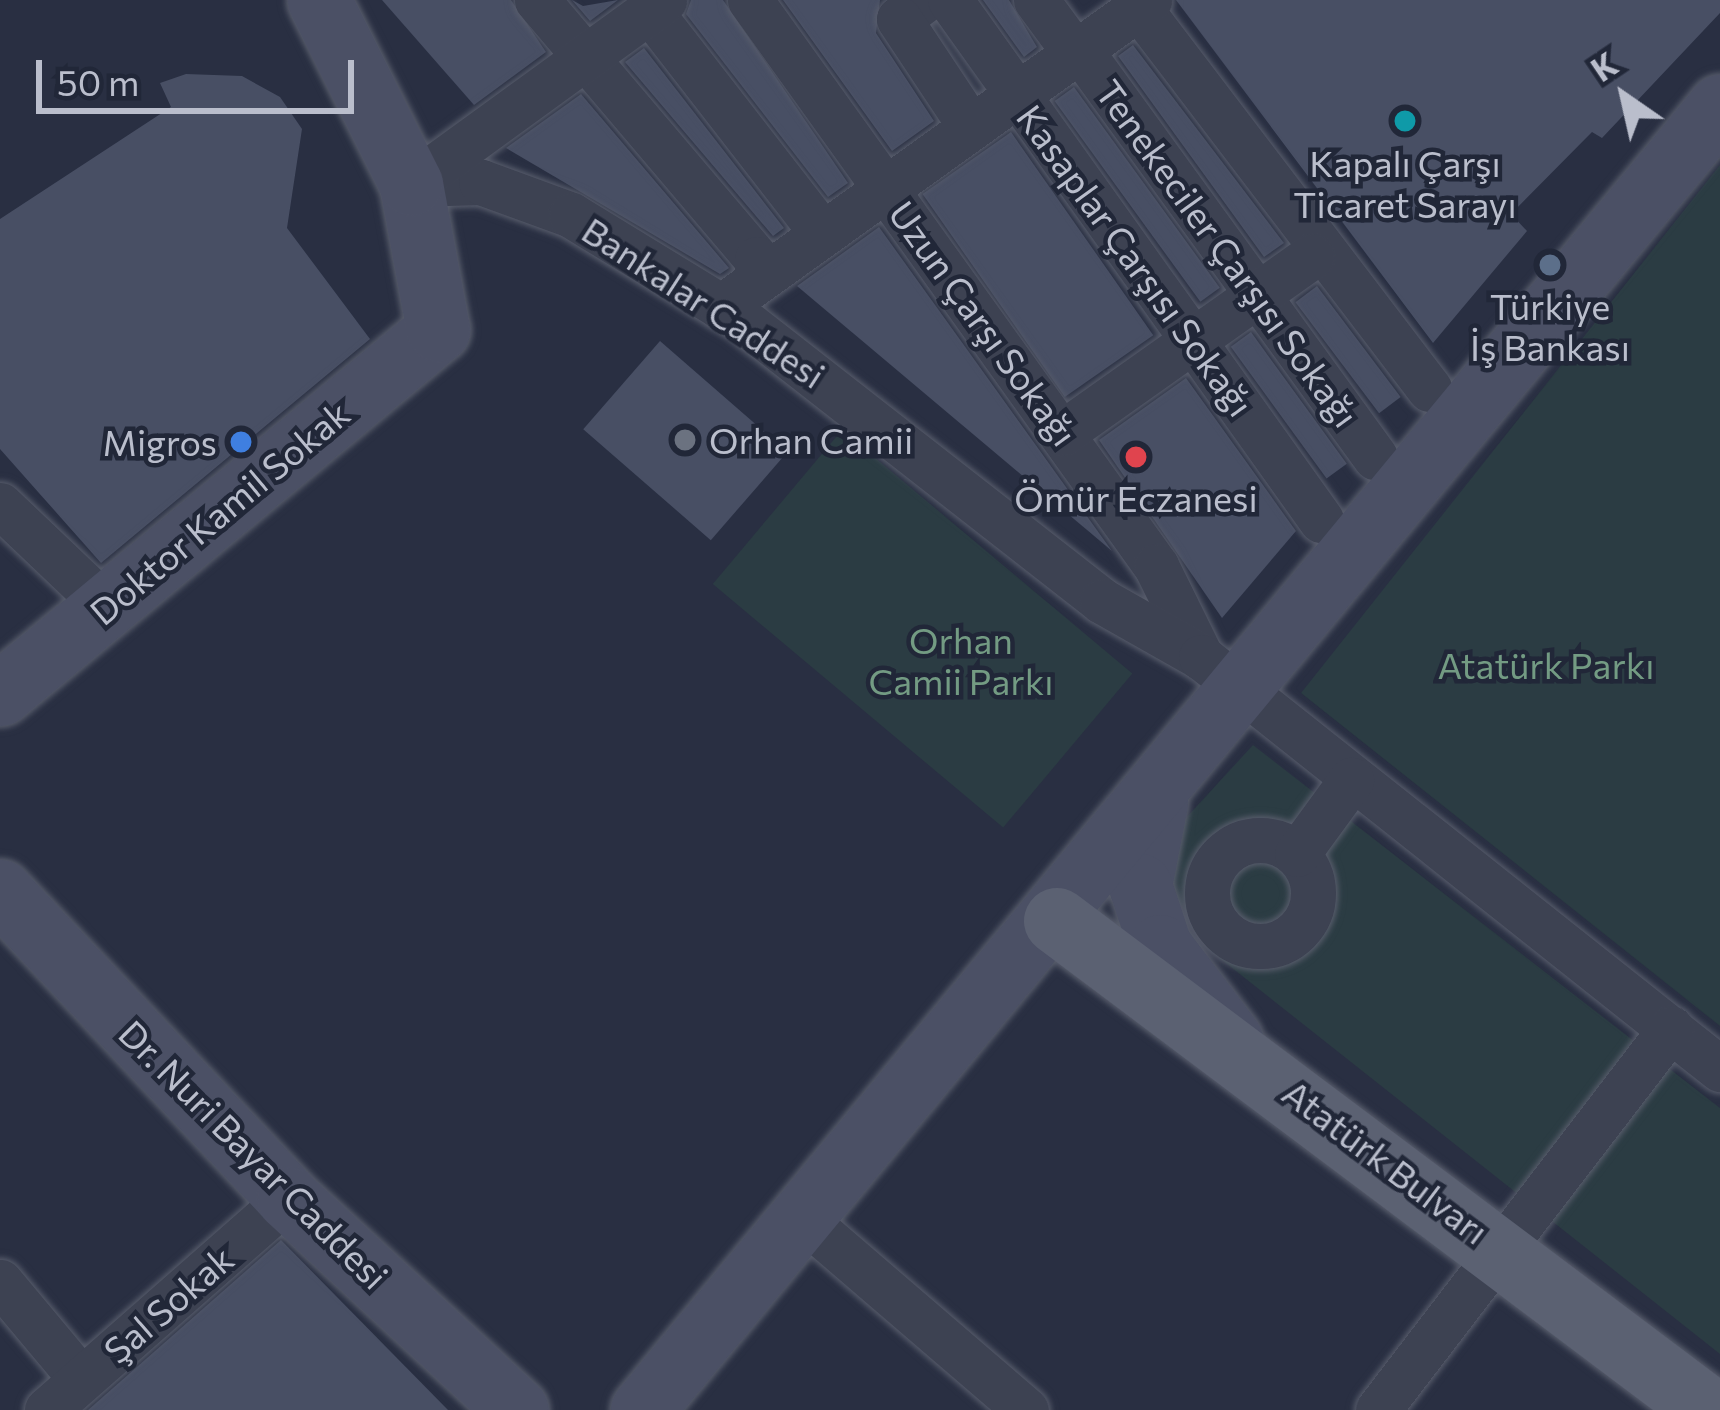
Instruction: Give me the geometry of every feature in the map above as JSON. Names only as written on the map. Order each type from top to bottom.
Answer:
[{"type":"main road","points":[[319,0],[411,184]]},
{"type":"main road","points":[[642,1410],[806,1221],[1158,796],[1223,674],[1720,106]]},
{"type":"main road","name":"Doktor Kamil Sokak","points":[[0,694],[438,330],[411,184]]},
{"type":"main road","points":[[1158,796],[1140,885],[1160,946],[1240,1052]]},
{"type":"main road","name":"Dr. Nuri Bayar Caddesi","points":[[0,891],[288,1198],[517,1410]]},
{"type":"main road","name":"Atatürk Bulvarı","points":[[1057,921],[1508,1251],[1708,1410]]},
{"type":"street","points":[[537,0],[757,260],[757,275]]},
{"type":"street","name":"Uzun Çarşı Sokağı","points":[[750,0],[1156,566],[1223,674]]},
{"type":"street","points":[[924,0],[899,19],[970,126]]},
{"type":"street","name":"Kasaplar Çarşısı Sokağı","points":[[950,0],[1321,520]]},
{"type":"street","name":"Tenekeciler Çarşısı Sokağı","points":[[1036,0],[1375,457]]},
{"type":"street","points":[[722,307],[819,229],[1078,51],[1140,2],[1429,389]]},
{"type":"street","points":[[411,184],[657,5],[819,229]]},
{"type":"street","name":"Bankalar Caddesi","points":[[411,184],[481,182],[571,215],[722,307],[1102,601],[1223,674]]},
{"type":"street","points":[[1062,433],[1312,256]]},
{"type":"street","points":[[0,505],[106,606]]},
{"type":"street","points":[[1223,674],[1351,781],[1720,1069]]},
{"type":"street","points":[[1297,854],[1351,781]]},
{"type":"street","points":[[1378,1410],[1508,1251],[1670,1028]]},
{"type":"street","name":"Şal Sokak","points":[[47,1410],[288,1198]]},
{"type":"street","points":[[806,1221],[1026,1410]]},
{"type":"street","points":[[0,1282],[81,1379]]},
{"type":"green space","name":"Atatürk Parkı","points":[[1720,165],[1720,1026],[1301,693]]},
{"type":"green space","name":"Orhan Camii Parkı","points":[[842,430],[1132,674],[1003,828],[713,584]]},
{"type":"green space","points":[[1253,745],[1720,1108],[1720,1354],[1217,956],[1170,890],[1162,844]]},
{"type":"building","points":[[382,0],[511,0],[546,52],[474,105]]},
{"type":"building","points":[[572,0],[583,6],[618,0],[590,21]]},
{"type":"building","points":[[691,0],[723,0],[848,183],[828,197],[686,14]]},
{"type":"building","points":[[783,0],[880,0],[876,33],[934,121],[892,151]]},
{"type":"building","points":[[983,0],[1009,0],[1037,47],[1024,57]]},
{"type":"building","points":[[1176,0],[1720,0],[1720,13],[1602,138],[1592,132],[1511,214],[1527,231],[1433,343]]},
{"type":"building","points":[[1133,45],[1284,243],[1264,257],[1118,56]]},
{"type":"building","points":[[644,48],[784,228],[773,236],[625,62]]},
{"type":"building","points":[[186,74],[242,76],[280,97],[302,129],[287,228],[370,339],[101,563],[0,449],[0,219],[171,107],[160,83]]},
{"type":"building","points":[[1074,87],[1220,288],[1200,302],[1055,101]]},
{"type":"building","points":[[581,94],[729,268],[720,274],[506,148]]},
{"type":"building","points":[[1011,132],[1153,335],[1065,397],[923,194]]},
{"type":"building","points":[[879,227],[1112,551],[797,286]]},
{"type":"building","points":[[1317,286],[1401,397],[1379,413],[1295,302]]},
{"type":"building","points":[[1251,332],[1347,464],[1327,479],[1231,347]]},
{"type":"building","name":"Orhan Camii","points":[[660,341],[788,452],[711,540],[583,429]]},
{"type":"building","points":[[1186,378],[1296,531],[1222,618],[1099,440]]},
{"type":"building","points":[[281,1240],[448,1410],[88,1410]]},
{"type":"place","name":"Kapalı Çarşı Ticaret Sarayı","points":[[1405,121]]},
{"type":"place","name":"Türkiye İş Bankası","points":[[1550,265]]},
{"type":"place","name":"Orhan Camii","points":[[685,440]]},
{"type":"place","name":"Migros","points":[[241,442]]},
{"type":"place","name":"Ömür Eczanesi","points":[[1136,457]]}]
